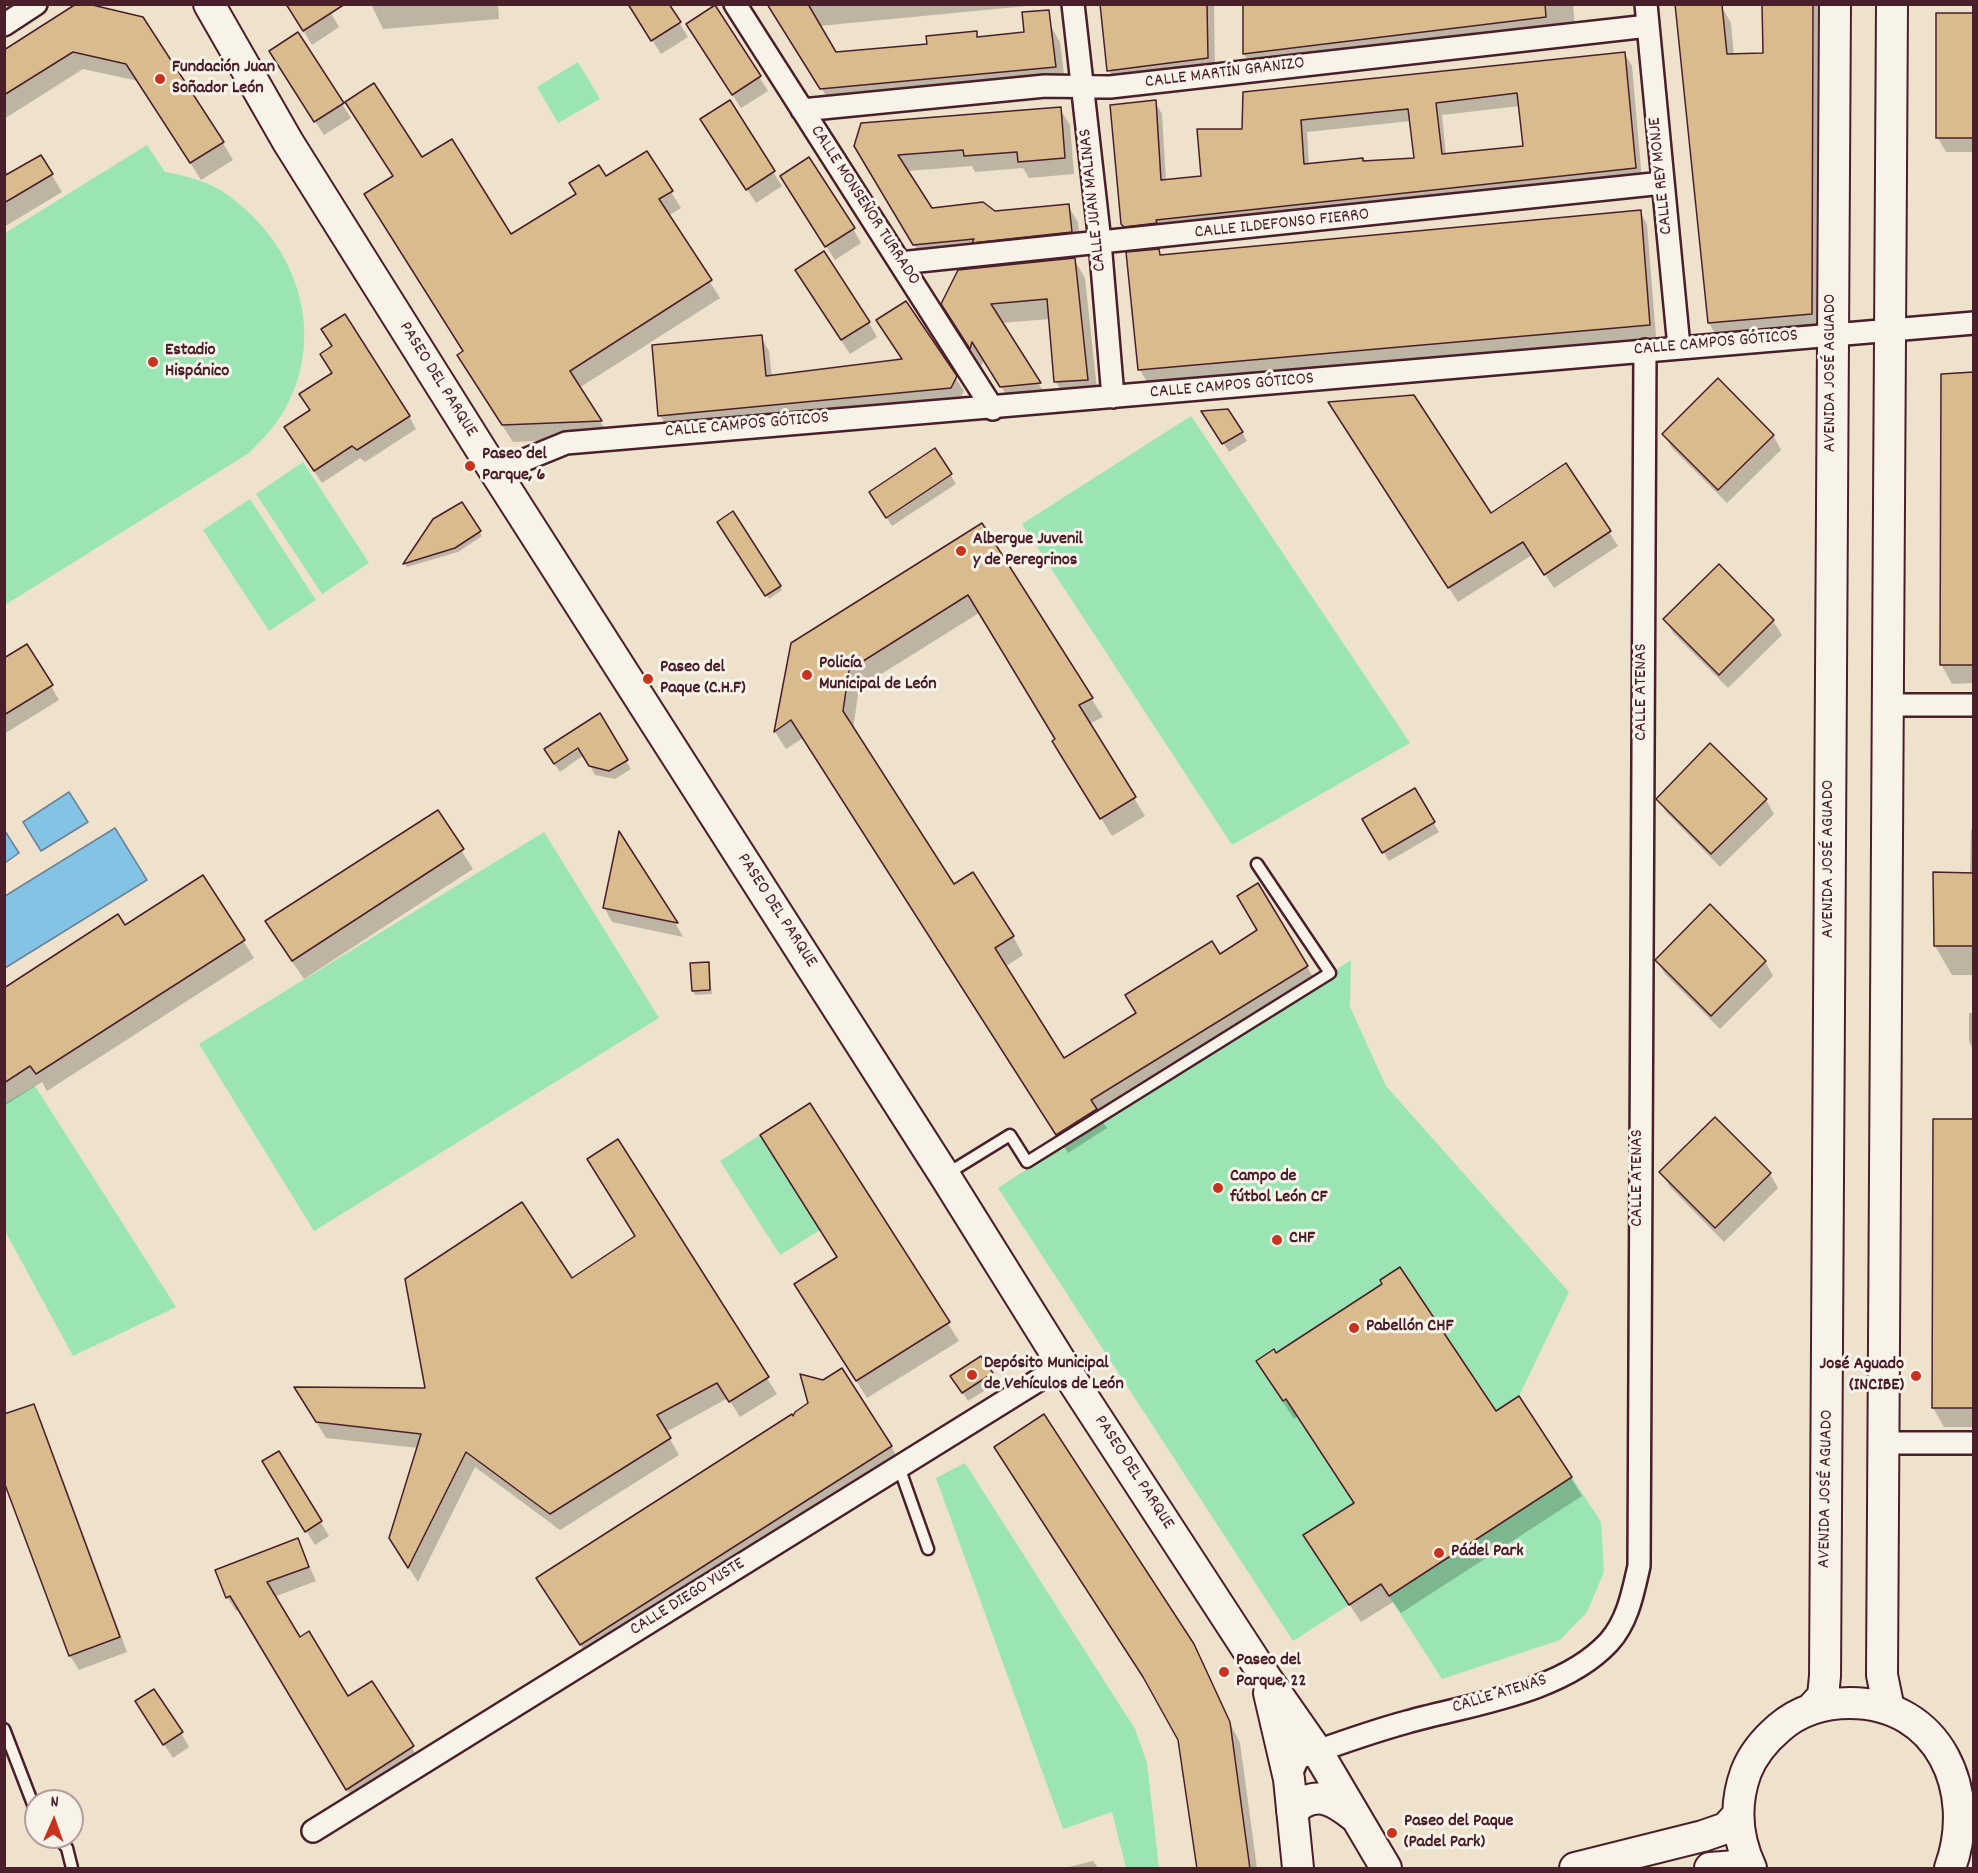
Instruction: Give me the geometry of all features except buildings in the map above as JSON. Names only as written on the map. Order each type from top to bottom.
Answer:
[{"type":"main road","name":"PASEO DEL PARQUE","points":[[187,4],[288,142]]},
{"type":"main road","name":"PASEO DEL PARQUE","points":[[209,4],[288,142],[495,472],[945,1176],[1063,1365],[1266,1678],[1317,1751],[1386,1869]]},
{"type":"main road","name":"AVENIDA JOSÉ AGUADO","points":[[1811,1709],[1823,1696],[1825,1676],[1835,4]]},
{"type":"main road","points":[[1889,1709],[1882,1676],[1892,4]]},
{"type":"main road","name":"PASEO DEL PARQUE","points":[[1266,1678],[1289,1779],[1298,1869]]},
{"type":"main road","points":[[1710,1869],[1736,1866],[1750,1868],[1738,1834],[1740,1789],[1750,1763],[1765,1740],[1786,1722],[1811,1709],[1846,1703],[1863,1703],[1889,1709],[1910,1719],[1929,1734],[1944,1752],[1955,1773],[1968,1817],[1950,1869]]},
{"type":"main road","points":[[1292,1811],[1308,1798],[1322,1797],[1338,1802],[1355,1817]]},
{"type":"main road","points":[[1575,1869],[1703,1836],[1726,1828],[1737,1816]]},
{"type":"street","points":[[4,25],[36,4]]},
{"type":"street","points":[[202,4],[232,53],[246,67]]},
{"type":"street","name":"CALLE MONSEÑOR TURRADO","points":[[735,4],[993,408]]},
{"type":"street","name":"CALLE JUAN MALINAS","points":[[1073,4],[1100,242],[1113,397]]},
{"type":"street","name":"CALLE REY MONJE","points":[[1646,4],[1679,347]]},
{"type":"street","name":"CALLE MARTÍN GRANIZO","points":[[802,110],[1034,87],[1082,85],[1110,87],[1648,26]]},
{"type":"street","name":"CALLE ILDEFONSO FIERRO","points":[[900,263],[1100,242],[1141,240],[1663,183]]},
{"type":"street","name":"CALLE CAMPOS GÓTICOS","points":[[495,472],[566,443],[1889,329],[1974,324]]},
{"type":"street","name":"CALLE ATENAS","points":[[1289,1779],[1298,1758],[1340,1741],[1538,1687],[1578,1666],[1610,1641],[1630,1608],[1639,1566],[1644,350]]},
{"type":"street","points":[[1888,705],[1974,705]]},
{"type":"street","name":"CALLE DIEGO YUSTE","points":[[313,1831],[1063,1365]]},
{"type":"street","points":[[1883,1443],[1974,1443]]},
{"type":"lane","points":[[945,1176],[1010,1135],[1028,1162],[1330,973],[1257,864]]},
{"type":"lane","points":[[899,1467],[928,1549]]},
{"type":"lane","points":[[4,1729],[27,1789]]},
{"type":"lane","points":[[67,1849],[72,1869]]},
{"type":"green space","points":[[578,62],[600,99],[558,123],[537,87]]},
{"type":"green space","name":"Estadio Hispánico","points":[[147,145],[165,172],[198,180],[222,191],[253,216],[272,239],[288,265],[298,293],[304,322],[304,352],[297,382],[280,417],[249,453],[5,605],[5,233]]},
{"type":"green space","points":[[1191,416],[1410,743],[1232,845],[1022,524]]},
{"type":"green space","points":[[303,462],[369,563],[322,594],[256,494]]},
{"type":"green space","points":[[250,499],[316,600],[269,631],[203,530]]},
{"type":"green space","points":[[544,832],[659,1018],[314,1231],[199,1044]]},
{"type":"green space","name":"CHF","points":[[1351,960],[1350,1007],[1386,1086],[1569,1292],[1519,1396],[1601,1522],[1604,1572],[1587,1612],[1560,1640],[1442,1679],[1381,1584],[1293,1641],[998,1188]]},
{"type":"green space","points":[[35,1086],[176,1307],[73,1356],[5,1231],[5,1103]]},
{"type":"green space","points":[[760,1135],[820,1230],[780,1255],[720,1161]]},
{"type":"green space","points":[[965,1463],[1135,1729],[1147,1763],[1159,1868],[1126,1868],[1112,1812],[1063,1829],[936,1478]]},
{"type":"water","points":[[69,792],[88,822],[41,851],[23,822]]},
{"type":"water","points":[[115,828],[147,880],[5,968],[5,896]]},
{"type":"water","points":[[5,831],[19,853],[4,863]]},
{"type":"place","name":"Fundación Juan Soñador León","points":[[160,79]]},
{"type":"place","name":"Estadio Hispánico","points":[[153,362]]},
{"type":"place","name":"Paseo del Parque, 6","points":[[470,466]]},
{"type":"place","name":"Albergue Juvenil y de Peregrinos","points":[[961,551]]},
{"type":"place","name":"Policía Municipal de León","points":[[807,675]]},
{"type":"place","name":"Paseo del Paque (C.H.F)","points":[[648,679]]},
{"type":"place","name":"Campo de fútbol León CF","points":[[1218,1188]]},
{"type":"place","name":"CHF","points":[[1277,1240]]},
{"type":"place","name":"Pabellón CHF","points":[[1354,1328]]},
{"type":"place","name":"Depósito Municipal de Vehículos de León","points":[[972,1375]]},
{"type":"place","name":"José Aguado (INCIBE)","points":[[1916,1376]]},
{"type":"place","name":"Pádel Park","points":[[1439,1553]]},
{"type":"place","name":"Paseo del Parque, 22","points":[[1224,1672]]},
{"type":"place","name":"Paseo del Paque (Padel Park)","points":[[1392,1833]]}]
